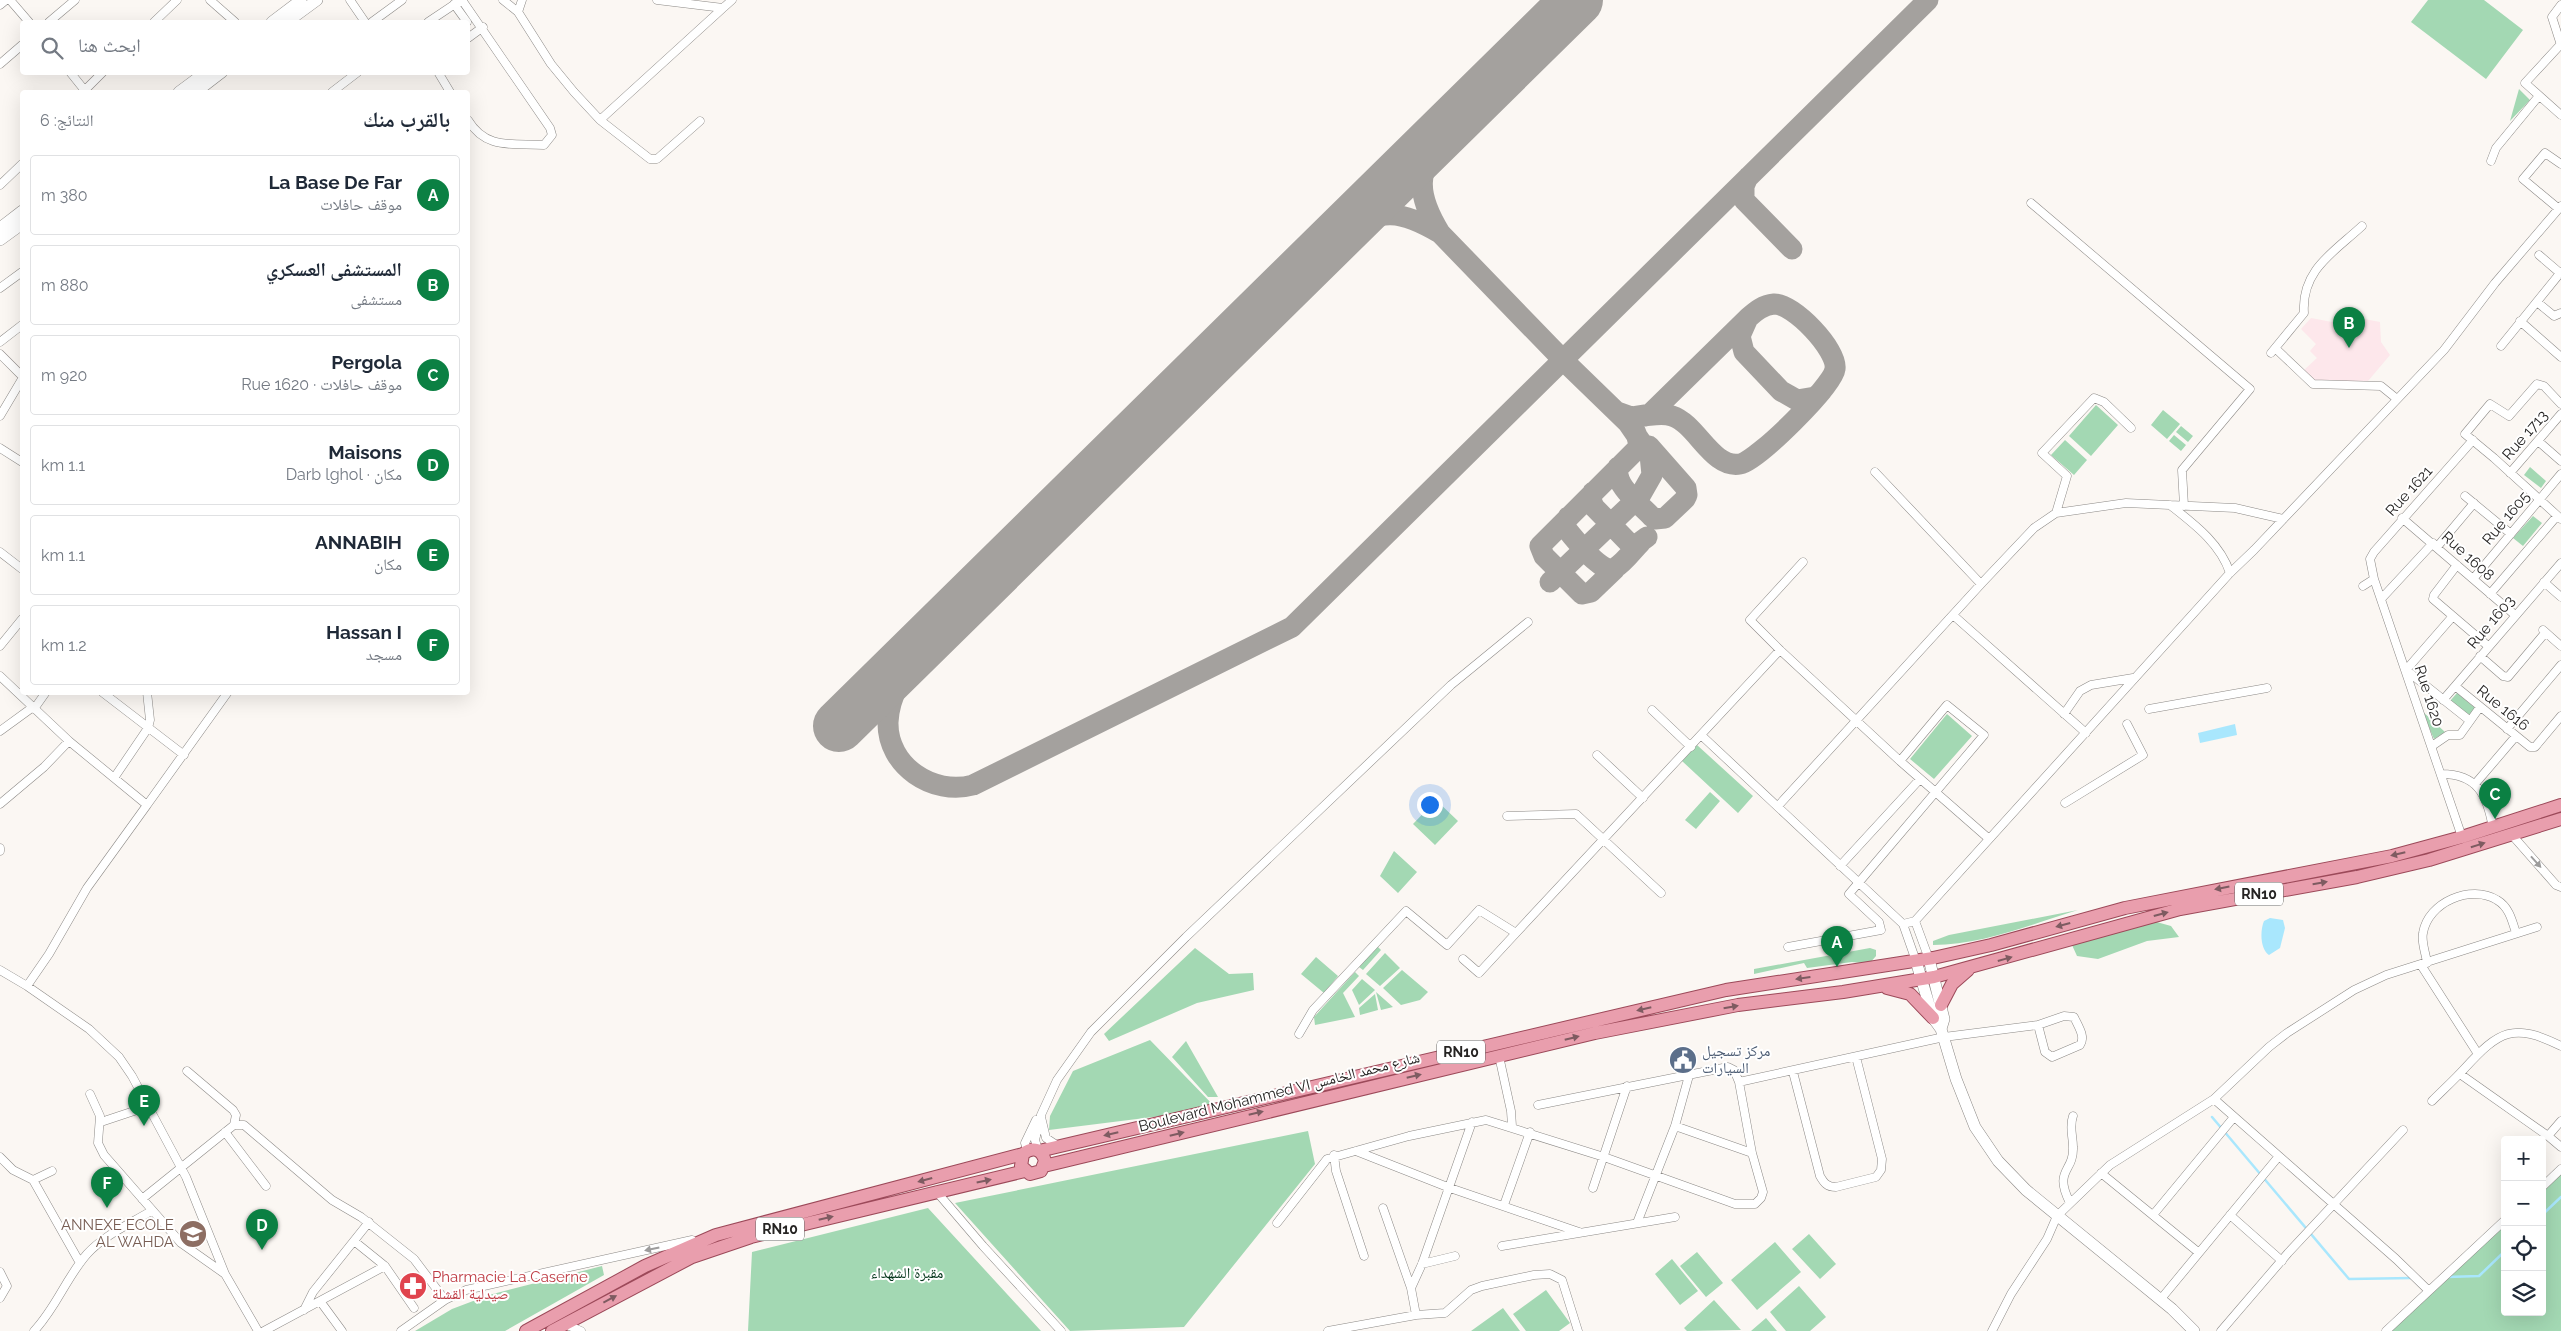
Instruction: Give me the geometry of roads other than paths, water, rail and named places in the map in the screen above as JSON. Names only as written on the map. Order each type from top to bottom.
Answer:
[{"type":"main road","name":"RN10","points":[[1928,978],[2180,909],[2357,877],[2428,854],[2462,838],[2561,806]]},
{"type":"main road","name":"RN10","points":[[1922,960],[1991,945],[2125,908],[2428,854],[2512,835],[2561,819]]},
{"type":"main road","name":"Boulevard Mohammed VI شارع محمد الخامس","points":[[526,1331],[645,1266],[716,1235],[1032,1151],[1222,1110],[1726,990],[1922,960]]},
{"type":"main road","points":[[1941,1005],[1952,984],[1969,968]]},
{"type":"main road","name":"Boulevard Mohammed VI شارع محمد الخامس","points":[[1044,1166],[1594,1032],[1738,1005],[1928,978]]},
{"type":"main road","points":[[1880,986],[1910,994],[1933,1018]]},
{"type":"main road","points":[[1024,1171],[1021,1166],[1032,1151],[1045,1160],[1044,1166]]},
{"type":"main road","name":"RN10","points":[[552,1331],[692,1257],[750,1237],[1024,1171],[1036,1174],[1044,1166]]},
{"type":"street","points":[[0,5],[6,0]]},
{"type":"street","points":[[10,0],[27,20]]},
{"type":"street","points":[[51,20],[75,0]]},
{"type":"street","points":[[156,20],[177,0]]},
{"type":"street","points":[[210,0],[233,20]]},
{"type":"street","points":[[275,20],[300,0]]},
{"type":"street","points":[[291,20],[317,0]]},
{"type":"street","points":[[350,0],[364,20]]},
{"type":"street","points":[[375,20],[402,0]]},
{"type":"street","points":[[503,0],[518,12],[551,64],[600,120],[653,159],[657,158],[700,121]]},
{"type":"street","points":[[518,12],[522,0]]},
{"type":"street","points":[[657,0],[723,8]]},
{"type":"street","points":[[600,120],[732,0]]},
{"type":"street","points":[[431,20],[459,1]]},
{"type":"street","points":[[459,1],[466,20]]},
{"type":"street","points":[[459,1],[483,27],[550,128],[552,135],[544,145],[493,142],[477,134],[470,123]]},
{"type":"street","points":[[2561,5],[2552,17],[2561,45],[2526,81],[2526,85],[2538,97],[2561,115]]},
{"type":"street","points":[[470,27],[475,33]]},
{"type":"street","points":[[470,37],[483,27]]},
{"type":"street","points":[[0,64],[20,47]]},
{"type":"street","points":[[73,75],[85,90]]},
{"type":"street","points":[[87,90],[100,75]]},
{"type":"street","points":[[182,90],[202,75]]},
{"type":"street","points":[[199,90],[218,75]]},
{"type":"street","points":[[335,90],[354,75]]},
{"type":"street","points":[[440,75],[449,90]]},
{"type":"street","points":[[2491,161],[2496,148],[2538,97]]},
{"type":"street","points":[[1903,924],[1915,921],[1988,838],[2086,734],[2133,678],[2230,573],[2444,350],[2531,240],[2560,207],[2523,179],[2545,152],[2561,164]]},
{"type":"street","points":[[0,185],[20,166]]},
{"type":"street","points":[[2032,203],[2250,389],[2182,470],[2184,506]]},
{"type":"street","points":[[1,235],[20,212]]},
{"type":"street","points":[[1,235],[20,225]]},
{"type":"street","points":[[2362,226],[2314,270],[2303,299],[2304,313],[2273,350],[2313,384],[2381,386],[2397,399]]},
{"type":"street","points":[[2501,346],[2561,272],[2539,255]]},
{"type":"street","points":[[0,288],[20,273]]},
{"type":"street","points":[[2536,302],[2554,316],[2561,313]]},
{"type":"street","points":[[2520,322],[2561,357]]},
{"type":"street","points":[[0,342],[20,327]]},
{"type":"street","points":[[0,354],[20,376]]},
{"type":"street","points":[[0,416],[20,381]]},
{"type":"street","points":[[2490,594],[2559,518],[2464,434],[2490,404],[2509,416],[2537,384],[2544,386],[2561,404]]},
{"type":"street","points":[[2056,513],[2067,476],[2042,453],[2094,398],[2104,402],[2131,428]]},
{"type":"street","name":"Rue 1713","points":[[2510,473],[2561,414]]},
{"type":"street","name":"Rue 1621","points":[[2370,563],[2374,552],[2402,518],[2473,440]]},
{"type":"street","points":[[2538,441],[2561,460]]},
{"type":"street","points":[[0,448],[20,461]]},
{"type":"street","points":[[1874,472],[1981,584]]},
{"type":"street","name":"Rue 1605","points":[[2473,579],[2561,474]]},
{"type":"street","points":[[2466,496],[2511,534]]},
{"type":"street","points":[[1778,806],[2034,528],[2056,513],[2126,503],[2235,508],[2283,519]]},
{"type":"street","points":[[2382,598],[2474,503]]},
{"type":"street","points":[[2170,505],[2198,526],[2226,561],[2230,573]]},
{"type":"street","name":"Rue 1608","points":[[2402,518],[2515,615]]},
{"type":"street","points":[[0,552],[20,567]]},
{"type":"street","points":[[1803,562],[1750,620],[1856,721],[1988,838]]},
{"type":"street","name":"Rue 1620","points":[[2370,563],[2462,838]]},
{"type":"street","name":"Rue 1603","points":[[2443,700],[2561,563]]},
{"type":"street","points":[[2458,565],[2433,597],[2488,646]]},
{"type":"street","points":[[2363,586],[2374,579]]},
{"type":"street","points":[[2544,582],[2561,597]]},
{"type":"street","points":[[1953,615],[2086,734]]},
{"type":"street","points":[[2453,616],[2406,670],[2469,720]]},
{"type":"street","points":[[1032,1151],[1041,1115],[1057,1080],[1091,1032],[1186,936],[1451,685],[1528,622]]},
{"type":"street","points":[[0,646],[20,624]]},
{"type":"street","points":[[2480,656],[2503,676],[2508,676],[2543,631],[2561,646]]},
{"type":"street","points":[[1463,959],[1479,973],[1606,839],[1780,650]]},
{"type":"street","points":[[2507,729],[2560,669]]},
{"type":"street","points":[[0,676],[69,741],[146,805]]},
{"type":"street","points":[[2064,714],[2080,691],[2091,685],[2133,678]]},
{"type":"street","name":"Rue 1616","points":[[2455,686],[2530,748],[2534,747],[2561,716]]},
{"type":"street","points":[[2149,709],[2268,688]]},
{"type":"street","points":[[0,731],[33,708],[44,695]]},
{"type":"street","points":[[106,695],[184,755]]},
{"type":"street","points":[[114,778],[148,728],[150,720],[147,695]]},
{"type":"street","points":[[27,986],[49,954],[87,888],[226,695]]},
{"type":"street","points":[[1788,946],[1882,930],[1879,922],[1849,894],[1857,882],[1984,736],[1947,705],[1900,761]]},
{"type":"street","points":[[2432,746],[2448,735],[2460,735],[2480,707]]},
{"type":"street","points":[[1652,710],[1691,747]]},
{"type":"street","points":[[2065,803],[2143,756],[2127,724]]},
{"type":"street","points":[[1702,735],[1903,924],[1922,960]]},
{"type":"street","points":[[2475,784],[2516,736]]},
{"type":"street","points":[[0,804],[44,767],[69,741]]},
{"type":"street","points":[[1597,755],[1643,798]]},
{"type":"street","points":[[2441,774],[2456,774],[2475,784],[2484,793],[2488,802],[2493,828]]},
{"type":"street","points":[[1840,866],[1920,779]]},
{"type":"street","points":[[1507,816],[1576,814],[1606,839],[1661,893]]},
{"type":"street","points":[[2512,835],[2556,885],[2561,887]]},
{"type":"street","points":[[2478,1054],[2424,964],[2422,935],[2425,922],[2435,908],[2445,901],[2465,895],[2485,894],[2498,900],[2510,913],[2516,933]]},
{"type":"street","points":[[1299,1034],[1313,1010],[1406,911],[1447,945],[1479,910],[1516,933]]},
{"type":"street","points":[[1915,921],[1922,960],[1941,1005],[1944,1023],[1943,1033]]},
{"type":"street","points":[[1992,1331],[2011,1294],[2047,1239],[2057,1216],[2101,1173],[2130,1151],[2214,1099],[2269,1047],[2296,1027],[2354,990],[2386,975],[2536,927]]},
{"type":"street","points":[[0,970],[61,1008],[103,1042],[123,1064],[149,1106],[181,1167],[225,1274],[258,1331]]},
{"type":"street","points":[[1928,978],[1933,1018],[1943,1033],[1965,1105],[1985,1143],[2011,1176],[2160,1300],[2194,1331]]},
{"type":"street","points":[[1739,1082],[1793,1072],[1856,1057],[1943,1033],[2038,1025],[2070,1015],[2076,1021],[2082,1041],[2080,1045],[2052,1056],[2045,1052],[2038,1025]]},
{"type":"street","points":[[2432,1101],[2497,1037],[2512,1032],[2544,1037],[2561,1046]]},
{"type":"street","points":[[1499,1056],[1511,1111],[1512,1126]]},
{"type":"street","points":[[1793,1072],[1820,1176],[1830,1187],[1852,1183],[1876,1177],[1881,1170],[1882,1164],[1856,1057]]},
{"type":"street","points":[[1277,1224],[1323,1163],[1334,1155],[1486,1120],[1530,1132],[1735,1204],[1755,1204],[1762,1198],[1763,1192],[1752,1153],[1739,1082],[1734,1070],[1728,1066],[1690,1072],[1538,1104]]},
{"type":"street","points":[[187,1071],[233,1110],[236,1115],[234,1125]]},
{"type":"street","points":[[1637,1223],[1675,1126],[1690,1072]]},
{"type":"street","points":[[2460,1074],[2561,1147]]},
{"type":"street","points":[[1593,1188],[1628,1086]]},
{"type":"street","points":[[90,1094],[96,1103],[101,1122],[98,1143],[104,1155],[151,1211],[181,1243],[225,1274]]},
{"type":"street","points":[[2214,1099],[2396,1258],[2428,1290]]},
{"type":"street","points":[[101,1122],[149,1106]]},
{"type":"street","points":[[1041,1115],[1046,1138],[1058,1146]]},
{"type":"street","points":[[2070,1203],[2063,1188],[2063,1176],[2074,1149],[2071,1123],[2073,1116]]},
{"type":"street","points":[[2153,1215],[2234,1117]]},
{"type":"street","points":[[2548,1136],[2561,1121]]},
{"type":"street","points":[[1411,1288],[1422,1264],[1450,1188],[1472,1122]]},
{"type":"street","points":[[142,1199],[234,1125],[244,1125],[250,1128],[332,1200],[369,1222],[414,1260],[444,1300]]},
{"type":"street","points":[[1675,1126],[1752,1153]]},
{"type":"street","points":[[2221,1331],[2282,1261],[2403,1130]]},
{"type":"street","points":[[225,1132],[266,1186]]},
{"type":"street","points":[[1504,1205],[1530,1132]]},
{"type":"street","points":[[1356,1151],[1450,1188],[1579,1232]]},
{"type":"street","points":[[1334,1155],[1336,1171],[1364,1256]]},
{"type":"street","points":[[2160,1300],[2279,1156]]},
{"type":"street","points":[[0,1157],[13,1170],[33,1180],[80,1262]]},
{"type":"street","points":[[2546,1183],[2561,1170]]},
{"type":"street","points":[[33,1180],[52,1171]]},
{"type":"street","points":[[2101,1173],[2198,1252]]},
{"type":"street","points":[[936,1191],[983,1246],[1061,1331]]},
{"type":"street","points":[[1383,1208],[1411,1288],[1416,1315]]},
{"type":"street","points":[[34,1331],[57,1301],[80,1262],[103,1240],[151,1211]]},
{"type":"street","points":[[2230,1215],[2282,1261]]},
{"type":"street","points":[[1502,1246],[1675,1216]]},
{"type":"street","points":[[304,1310],[313,1292],[369,1222]]},
{"type":"street","points":[[2386,1331],[2501,1224]]},
{"type":"street","points":[[401,1331],[444,1300],[466,1290],[716,1235]]},
{"type":"street","points":[[354,1241],[385,1266],[414,1308]]},
{"type":"street","points":[[1422,1264],[1455,1256]]},
{"type":"street","points":[[264,1331],[385,1266]]},
{"type":"street","points":[[0,1272],[7,1286],[0,1298]]},
{"type":"street","points":[[1328,1331],[1416,1315],[1445,1314],[1471,1290],[1482,1286],[1550,1274],[1562,1280],[1578,1331]]},
{"type":"street","points":[[320,1301],[342,1331]]},
{"type":"street","points":[[565,1324],[581,1331]]},
{"type":"water","points":[[2235,724],[2237,735],[2200,743],[2198,733]]},
{"type":"water","points":[[2270,918],[2283,920],[2285,928],[2280,948],[2269,955],[2262,944],[2261,934],[2264,921]]},
{"type":"waterway","points":[[2212,1117],[2349,1279],[2413,1278]]},
{"type":"waterway","points":[[2546,1211],[2561,1197]]},
{"type":"waterway","points":[[2447,1277],[2479,1276],[2501,1255]]},
{"type":"place","name":"المستشفى العسكري","points":[[2349,348]]},
{"type":"place","name":"Pergola","points":[[2495,819]]},
{"type":"place","name":"La Base De Far","points":[[1837,967]]},
{"type":"place","name":"مركز تسجيل السيارات","points":[[1683,1060]]},
{"type":"place","name":"ANNABIH","points":[[144,1126]]},
{"type":"place","name":"Hassan I","points":[[107,1208]]},
{"type":"place","name":"ANNEXE ECOLE AL WAHDA","points":[[193,1234]]},
{"type":"place","name":"Maisons","points":[[262,1250]]},
{"type":"place","name":"Pharmacie La Caserne صيدلية القشلة","points":[[413,1286]]},
{"type":"park label","name":"مقبرة الشهداء","points":[[907,1273]]}]
